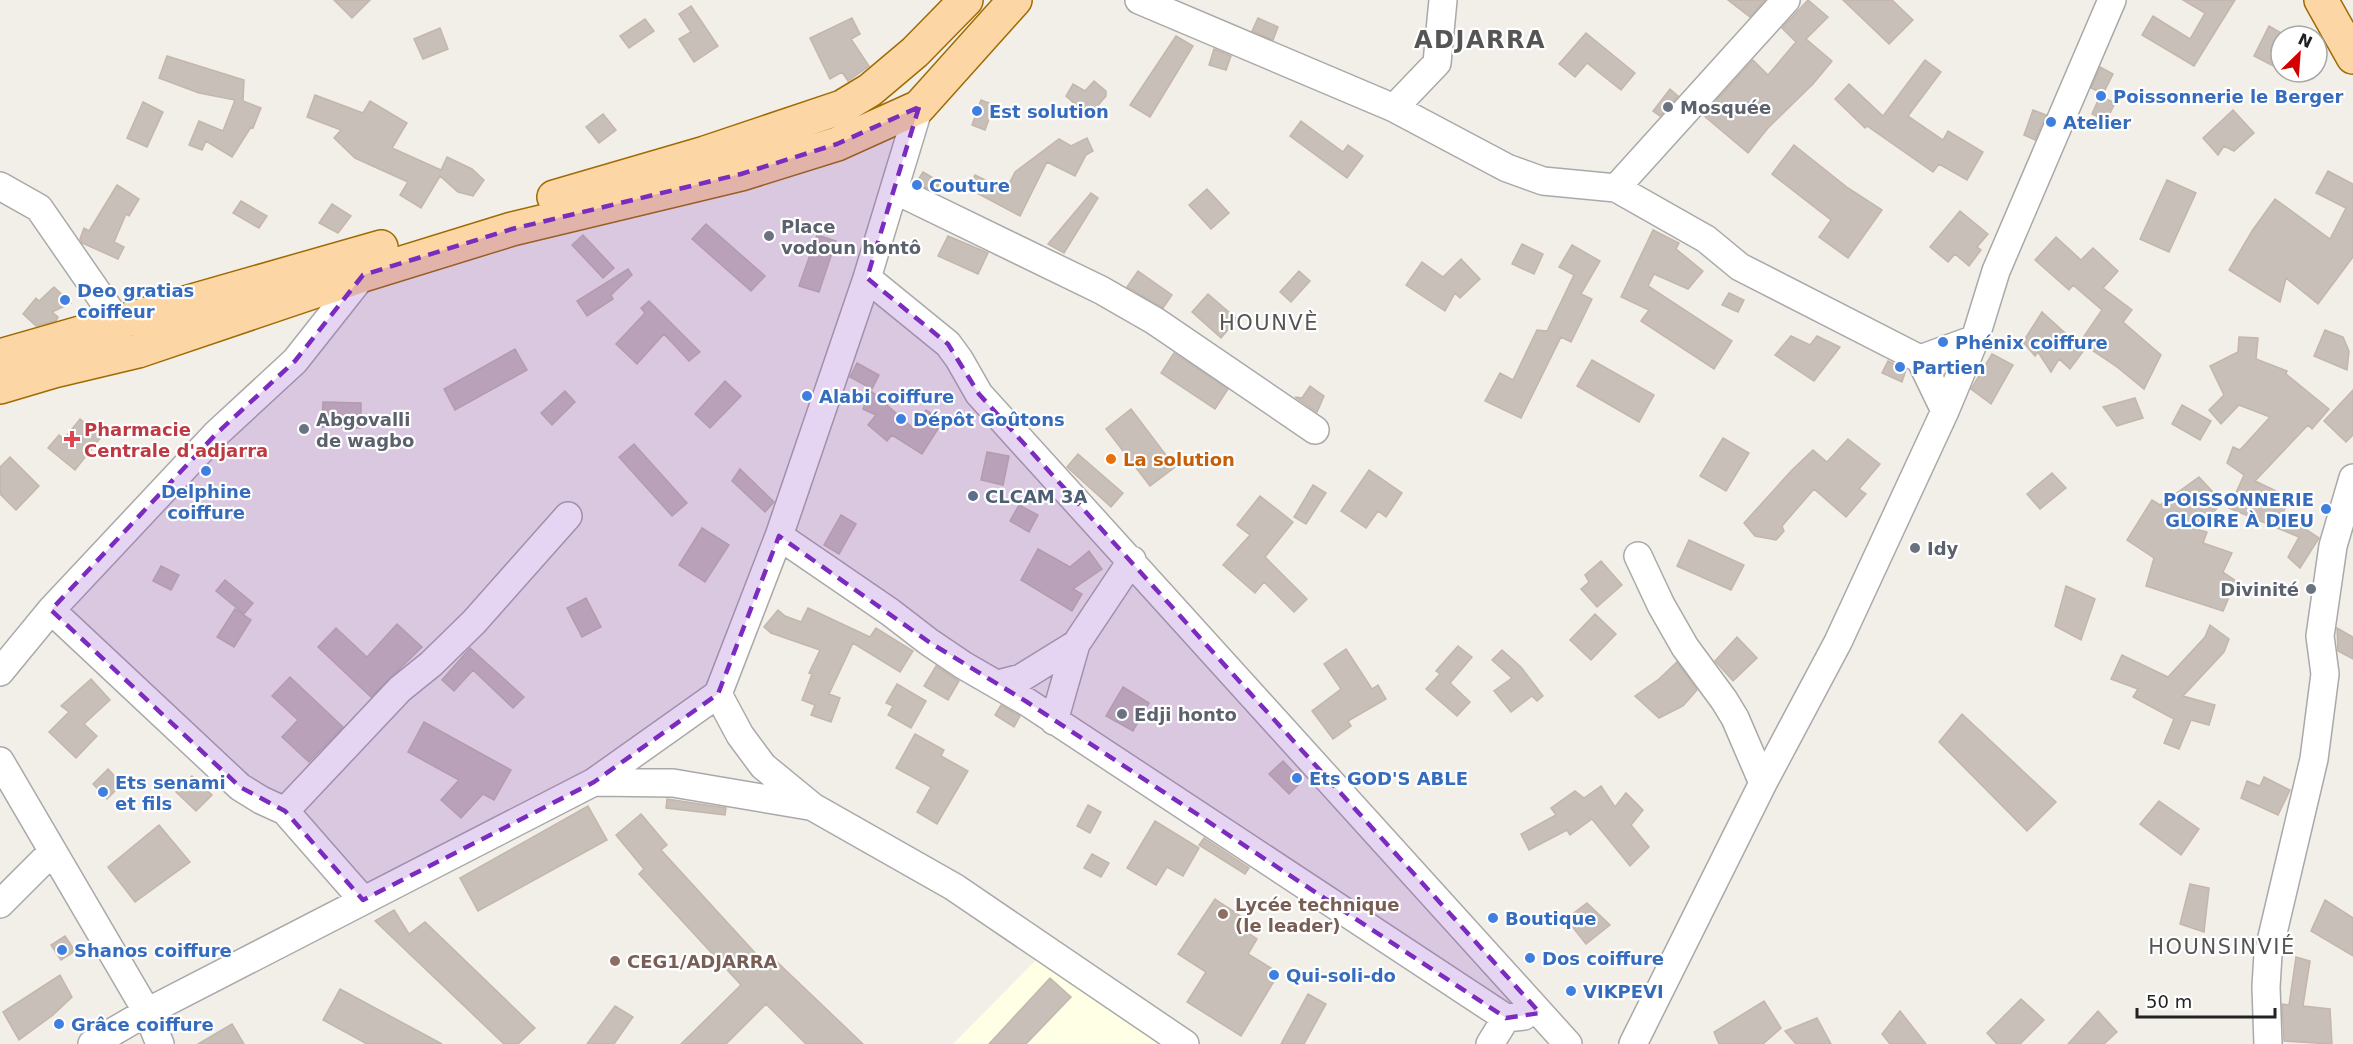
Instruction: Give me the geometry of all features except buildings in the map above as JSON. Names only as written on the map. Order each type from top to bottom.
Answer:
[{"type":"main road","points":[[0,356],[705,153],[842,107],[879,82],[915,52],[966,0]]},
{"type":"main road","points":[[0,387],[138,351],[363,275],[512,229],[741,174],[837,144],[919,106],[1015,0]]},
{"type":"main road","points":[[2321,0],[2353,57]]},
{"type":"street","points":[[1139,0],[1394,108],[1507,168],[1543,181],[1616,188],[1706,239],[1740,267],[1920,359],[1945,411]]},
{"type":"street","points":[[1394,108],[1437,63],[1443,0]]},
{"type":"street","points":[[1616,188],[1786,0]]},
{"type":"street","points":[[1633,1044],[1763,783],[1838,642],[1945,411],[1976,339],[1996,271],[2112,0]]},
{"type":"street","points":[[92,1044],[147,1012],[594,782],[718,694],[779,536],[867,278],[919,106]]},
{"type":"street","points":[[0,186],[39,208],[118,322]]},
{"type":"street","points":[[895,190],[1110,295],[1155,321],[1315,430]]},
{"type":"street","points":[[0,672],[51,610],[216,434],[295,361],[363,275]]},
{"type":"street","points":[[867,278],[948,344],[979,394],[1132,560],[1277,725],[1568,1044]]},
{"type":"street","points":[[1920,359],[1976,339]]},
{"type":"street","points":[[2268,1044],[2266,987],[2268,954],[2314,759],[2325,674],[2320,636],[2333,546],[2353,478]]},
{"type":"street","points":[[285,811],[400,688],[431,664],[474,622],[568,516]]},
{"type":"street","points":[[779,536],[890,612],[928,642],[1027,702],[1506,1018],[1539,1013]]},
{"type":"street","points":[[1638,556],[1667,616],[1735,718],[1763,783]]},
{"type":"street","points":[[1054,721],[1076,644],[1132,560]]},
{"type":"street","points":[[51,610],[240,787],[285,811],[363,900]]},
{"type":"street","points":[[998,684],[1021,678],[1076,644]]},
{"type":"street","points":[[718,694],[740,735],[764,766],[813,807],[954,886],[1185,1044]]},
{"type":"street","points":[[0,761],[147,1012],[160,1044]]},
{"type":"street","points":[[594,782],[673,783],[813,807]]},
{"type":"street","points":[[0,904],[52,852]]},
{"type":"street","points":[[1490,1044],[1506,1018]]},
{"type":"highlighted area","points":[[919,107],[867,278],[948,344],[979,394],[1540,1013],[1506,1018],[1027,702],[929,642],[779,536],[718,694],[594,782],[363,900],[285,811],[240,787],[51,610],[216,434],[295,361],[363,275],[512,229],[741,174],[837,144]]},
{"type":"shaded area","points":[[1036,960],[1161,1044],[953,1044]]},
{"type":"place","name":"Poissonnerie le Berger","points":[[2101,96]]},
{"type":"place","name":"Mosquée","points":[[1668,107]]},
{"type":"place","name":"Est solution","points":[[977,111]]},
{"type":"place","name":"Atelier","points":[[2051,122]]},
{"type":"place","name":"Couture","points":[[917,185]]},
{"type":"place","name":"Place vodoun hontô","points":[[769,236]]},
{"type":"place","name":"Deo gratias coiffeur","points":[[65,300]]},
{"type":"place","name":"Phénix coiffure","points":[[1943,342]]},
{"type":"place","name":"Partien","points":[[1900,367]]},
{"type":"place","name":"Alabi coiffure","points":[[807,396]]},
{"type":"place","name":"Dépôt Goûtons","points":[[901,419]]},
{"type":"place","name":"Abgovalli de wagbo","points":[[304,429]]},
{"type":"place","name":"Pharmacie Centrale d'adjarra","points":[[72,439]]},
{"type":"place","name":"La solution","points":[[1111,459]]},
{"type":"place","name":"Delphine coiffure","points":[[206,471]]},
{"type":"place","name":"CLCAM 3A","points":[[973,496]]},
{"type":"place","name":"POISSONNERIE GLOIRE À DIEU","points":[[2326,509]]},
{"type":"place","name":"Idy","points":[[1915,548]]},
{"type":"place","name":"Divinité","points":[[2311,589]]},
{"type":"place","name":"Edji honto","points":[[1122,714]]},
{"type":"place","name":"Ets GOD'S ABLE","points":[[1297,778]]},
{"type":"place","name":"Ets senami et fils","points":[[103,792]]},
{"type":"place","name":"Lycée technique (le leader)","points":[[1223,914]]},
{"type":"place","name":"Boutique","points":[[1493,918]]},
{"type":"place","name":"Shanos coiffure","points":[[62,950]]},
{"type":"place","name":"Dos coiffure","points":[[1530,958]]},
{"type":"place","name":"CEG1/ADJARRA","points":[[615,961]]},
{"type":"place","name":"Qui-soli-do","points":[[1274,975]]},
{"type":"place","name":"VIKPEVI","points":[[1571,991]]},
{"type":"place","name":"Grâce coiffure","points":[[59,1024]]},
{"type":"district","name":"ADJARRA","points":[[1480,40]]},
{"type":"district","name":"HOUNVÈ","points":[[1269,323]]},
{"type":"district","name":"HOUNSINVIÉ","points":[[2222,947]]}]
